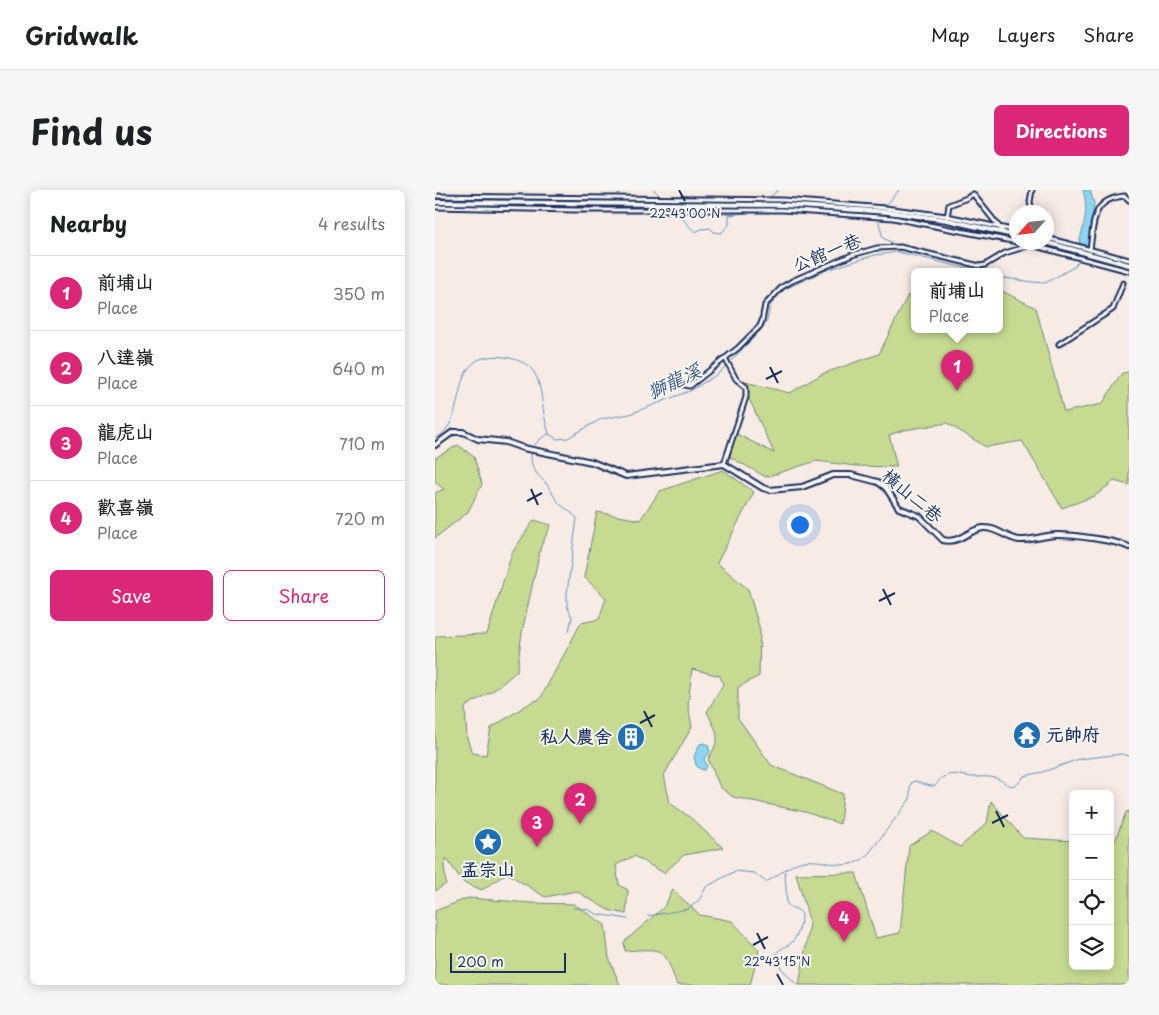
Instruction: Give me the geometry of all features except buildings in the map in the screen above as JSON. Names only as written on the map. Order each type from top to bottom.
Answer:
[{"type":"street","points":[[1031,205],[1032,190]]},
{"type":"street","points":[[947,218],[949,205],[967,198],[972,192],[1004,233]]},
{"type":"street","points":[[435,196],[783,200],[885,208],[1009,229]]},
{"type":"street","points":[[1090,252],[1095,216],[1105,202],[1111,197],[1125,196],[1129,200]]},
{"type":"street","points":[[435,202],[783,205],[947,218],[1009,234]]},
{"type":"street","points":[[435,207],[575,210],[783,210],[893,218],[1009,240]]},
{"type":"street","points":[[1054,241],[1074,248]]},
{"type":"street","points":[[1054,244],[1129,260]]},
{"type":"street","name":"公館一巷","points":[[671,382],[690,386],[726,360],[760,326],[763,321],[765,305],[782,287],[791,281],[852,256],[877,248],[900,247],[980,266],[1014,250]]},
{"type":"street","points":[[1052,250],[1129,271]]},
{"type":"street","points":[[1090,252],[1129,265]]},
{"type":"street","points":[[1059,344],[1113,309],[1123,283]]},
{"type":"street","points":[[435,445],[453,432],[458,431],[478,439],[506,442],[592,462],[626,476],[724,464],[745,397],[746,388],[736,379],[726,360]]},
{"type":"street","name":"橫山二巷","points":[[724,464],[763,488],[770,490],[802,487],[840,473],[872,480],[882,485],[899,508],[919,516],[943,540],[956,540],[979,529],[992,528],[1008,537],[1017,539],[1057,535],[1119,543],[1129,547]]},
{"type":"green space","points":[[1003,292],[1036,308],[1064,412],[1102,404],[1122,373],[1129,372],[1129,485],[1114,481],[1095,496],[1062,508],[1022,441],[986,447],[947,423],[904,430],[889,435],[897,467],[856,466],[816,461],[766,477],[730,457],[731,431],[774,453],[741,381],[790,393],[822,374],[879,354],[908,295],[911,299],[911,333],[1003,333]]},
{"type":"green space","points":[[458,445],[474,457],[482,484],[468,512],[435,538],[435,493],[444,489],[435,482],[435,458]]},
{"type":"green space","points":[[723,470],[754,492],[717,563],[748,589],[760,630],[759,676],[738,687],[738,718],[771,765],[843,794],[840,824],[805,812],[733,797],[720,787],[708,759],[717,736],[707,712],[723,684],[720,676],[692,669],[688,705],[692,727],[664,775],[670,803],[692,819],[723,848],[684,855],[664,873],[634,856],[616,865],[619,885],[628,890],[626,914],[608,910],[576,891],[545,897],[507,873],[482,890],[463,882],[446,858],[444,865],[446,884],[435,891],[435,638],[437,636],[487,634],[512,553],[534,520],[551,525],[541,546],[522,632],[517,671],[497,688],[465,707],[467,738],[472,753],[486,755],[491,728],[530,703],[540,699],[581,623],[599,619],[606,598],[584,577],[597,512],[640,520],[660,491]]},
{"type":"green space","points":[[991,801],[1023,838],[1069,841],[1069,970],[1114,970],[1114,841],[1126,812],[1129,811],[1129,985],[799,985],[810,923],[796,874],[856,873],[876,938],[900,933],[909,846],[932,831],[960,847],[987,823]]},
{"type":"green space","points":[[673,890],[700,915],[732,921],[759,950],[750,985],[677,985],[669,963],[661,953],[656,950],[625,951],[624,942],[664,907]]},
{"type":"green space","points":[[468,898],[574,904],[605,925],[609,958],[620,985],[435,985],[435,911]]},
{"type":"water","points":[[1083,190],[1090,190],[1094,203],[1089,246],[1079,243],[1086,210]]},
{"type":"water","points":[[700,744],[708,745],[710,752],[704,759],[707,766],[705,770],[700,769],[696,765],[694,756]]},
{"type":"waterway","points":[[654,190],[661,197]]},
{"type":"waterway","points":[[768,199],[778,190]]},
{"type":"waterway","points":[[885,207],[899,190]]},
{"type":"waterway","points":[[676,212],[695,232],[710,228],[714,232],[721,233],[729,225],[729,215],[753,212]]},
{"type":"waterway","points":[[878,219],[883,238],[896,245],[899,251]]},
{"type":"waterway","name":"獅龍溪","points":[[435,438],[446,430],[453,418],[465,375],[472,364],[485,358],[504,357],[515,359],[530,368],[538,380],[549,434],[557,439],[568,438],[601,419],[630,414],[692,390],[719,373],[760,331],[767,321],[770,306],[783,290],[824,271],[875,255],[898,252],[965,268]]},
{"type":"waterway","name":"獅龍溪","points":[[1003,278],[1045,283],[1074,267],[1083,255]]},
{"type":"waterway","points":[[549,434],[535,444],[531,460],[535,471],[546,483],[559,503],[577,518],[567,593],[567,606],[572,617],[569,631]]},
{"type":"waterway","points":[[648,916],[688,909],[700,899],[706,887],[735,871],[754,873],[766,882],[790,867],[804,861],[846,865],[862,859],[870,852],[910,799],[910,786],[915,781],[934,786],[942,777],[953,774],[971,777],[992,777],[1013,786],[1020,782],[1024,776],[1043,772],[1079,759],[1122,754],[1129,756]]},
{"type":"waterway","points":[[785,872],[787,904],[802,915],[796,937],[789,945],[778,951],[775,956],[781,968],[797,985]]},
{"type":"waterway","points":[[573,908],[586,909],[597,914],[628,919]]},
{"type":"place","name":"前埔山","points":[[957,391]]},
{"type":"place","name":"元帥府","points":[[1027,735]]},
{"type":"place","name":"私人農舍","points":[[631,737]]},
{"type":"place","name":"八達嶺","points":[[580,824]]},
{"type":"place","name":"孟宗山","points":[[488,842]]},
{"type":"place","name":"龍虎山","points":[[537,847]]},
{"type":"place","name":"歡喜嶺","points":[[844,942]]}]
